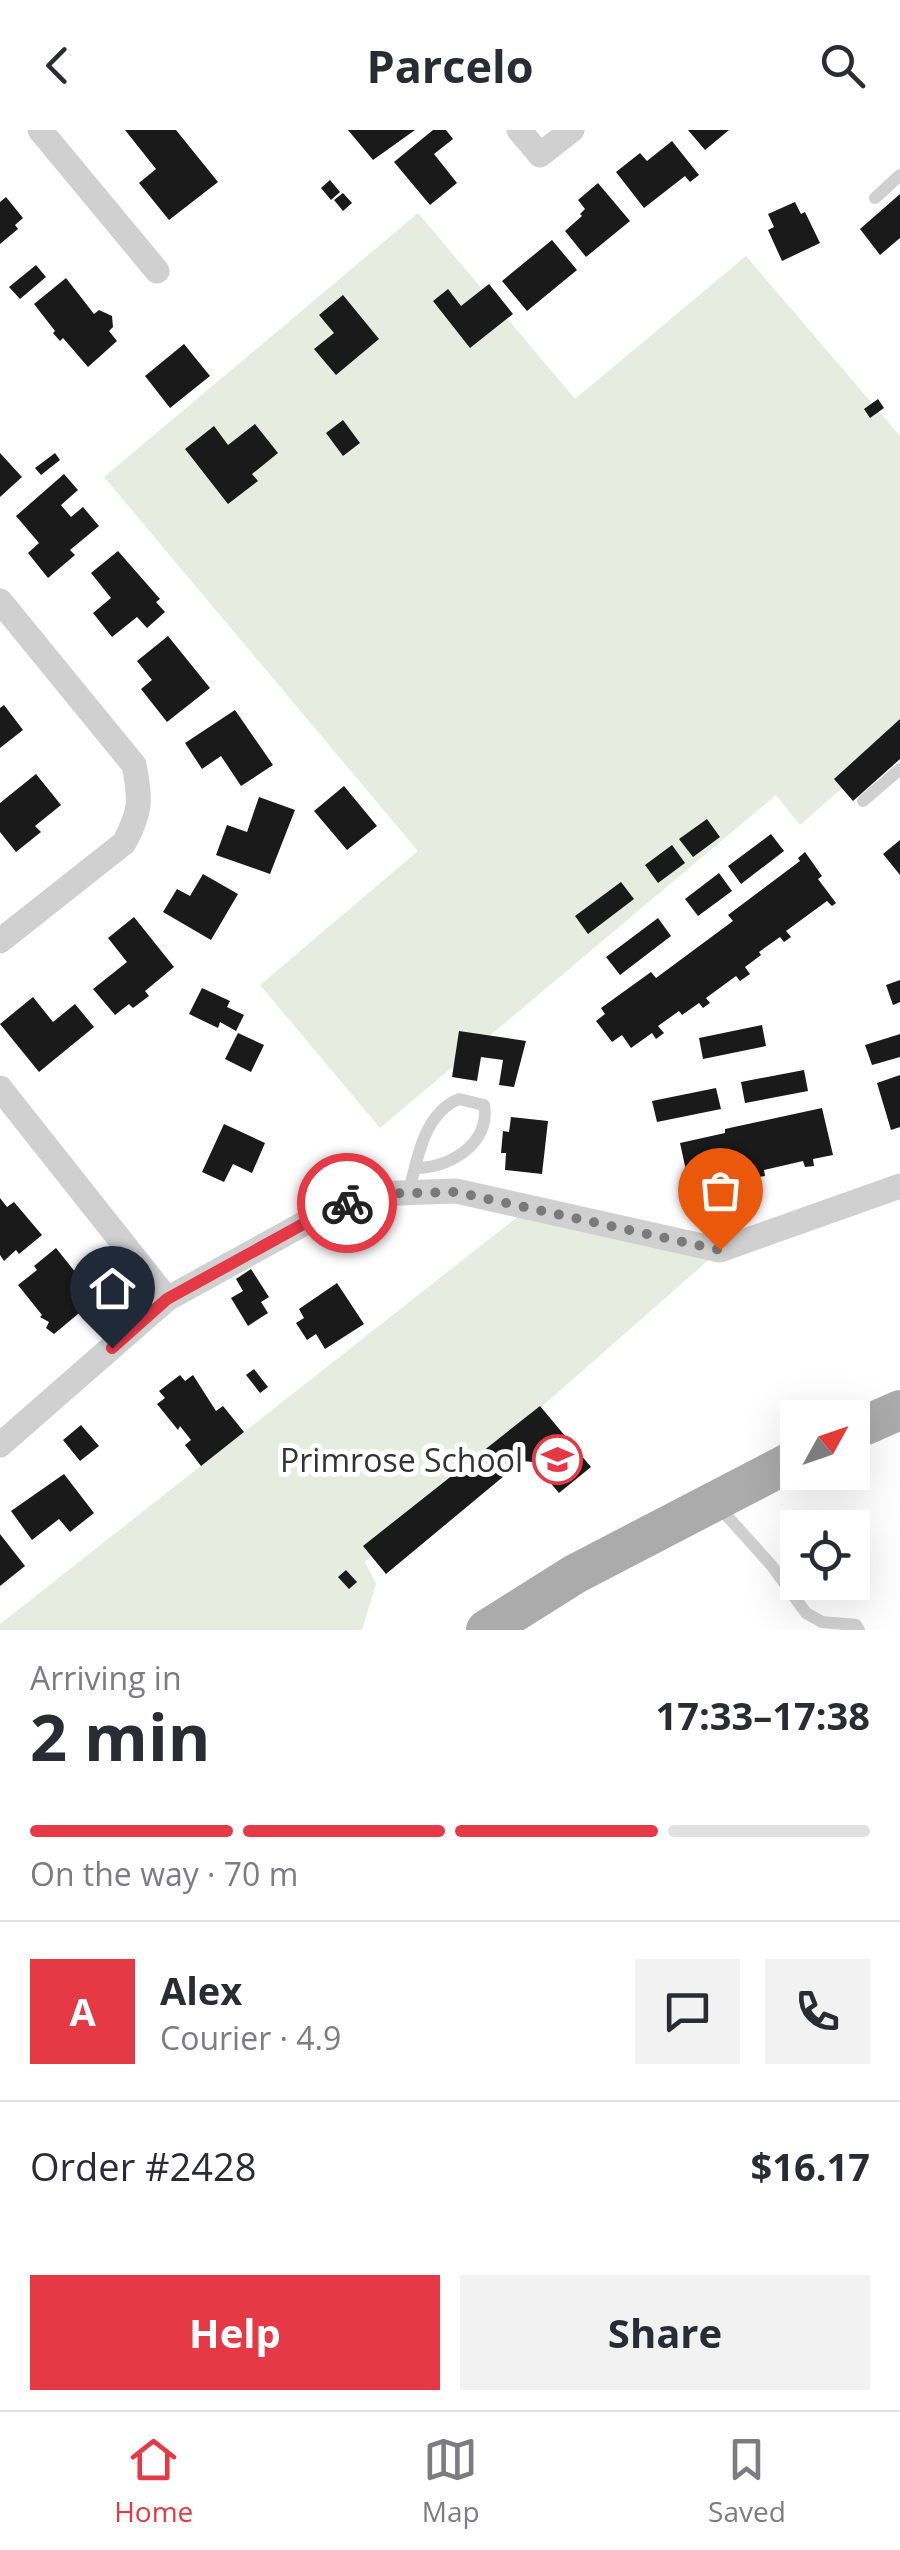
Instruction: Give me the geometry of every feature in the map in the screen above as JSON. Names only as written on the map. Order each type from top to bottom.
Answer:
[{"type":"main road","points":[[870,1424],[900,1410]]},
{"type":"main road","points":[[489,1629],[575,1574],[780,1467]]},
{"type":"street","points":[[40,130],[156,272]]},
{"type":"street","points":[[519,130],[540,156],[572,130]]},
{"type":"street","points":[[0,601],[134,765],[140,799],[136,821],[124,844],[0,941]]},
{"type":"street","points":[[0,1088],[167,1299]]},
{"type":"street","points":[[0,1445],[167,1299],[325,1212],[412,1180],[720,1250],[900,1186]]},
{"type":"lane","points":[[875,198],[900,176]]},
{"type":"lane","points":[[864,801],[900,769]]},
{"type":"lane","points":[[459,1099],[484,1105],[487,1118],[480,1139],[412,1180],[437,1112],[459,1099]]},
{"type":"lane","points":[[714,1502],[772,1566],[806,1613],[822,1622],[856,1625],[860,1630]]},
{"type":"shaded area","points":[[418,213],[575,399],[746,256],[900,436],[900,738],[800,825],[776,795],[380,1128],[260,985],[418,851],[104,477]]},
{"type":"shaded area","points":[[530,1207],[720,1250],[365,1562],[376,1584],[362,1630],[0,1630],[0,1624]]},
{"type":"building","points":[[125,130],[176,130],[218,182],[169,220],[139,183],[156,169]]},
{"type":"building","points":[[348,130],[415,130],[373,160]]},
{"type":"building","points":[[433,130],[446,130],[453,139],[434,154],[457,183],[430,205],[394,162]]},
{"type":"building","points":[[688,130],[729,130],[705,150]]},
{"type":"building","points":[[672,141],[699,175],[690,182],[685,176],[644,208],[616,172],[640,153],[647,161]]},
{"type":"building","points":[[330,180],[340,192],[331,200],[321,188]]},
{"type":"building","points":[[598,183],[630,221],[586,257],[565,231],[585,209],[578,200]]},
{"type":"building","points":[[343,193],[352,203],[343,211],[334,200]]},
{"type":"building","points":[[900,194],[900,238],[880,255],[860,229]]},
{"type":"building","points":[[6,197],[23,218],[15,225],[18,229],[0,244],[0,202]]},
{"type":"building","points":[[795,202],[801,214],[805,212],[820,243],[782,261],[768,230],[774,227],[768,214]]},
{"type":"building","points":[[552,240],[577,270],[527,311],[502,281]]},
{"type":"building","points":[[36,265],[46,277],[20,299],[9,287]]},
{"type":"building","points":[[66,278],[94,314],[99,310],[112,316],[113,327],[109,331],[117,341],[88,367],[63,338],[60,341],[53,333],[34,304]]},
{"type":"building","points":[[489,284],[513,314],[470,348],[433,301],[448,289],[461,306]]},
{"type":"building","points":[[343,295],[379,339],[336,375],[314,349],[334,333],[319,315]]},
{"type":"building","points":[[184,344],[210,376],[170,408],[145,376]]},
{"type":"building","points":[[878,399],[884,408],[870,418],[864,409]]},
{"type":"building","points":[[343,420],[360,443],[343,456],[326,433]]},
{"type":"building","points":[[255,424],[278,453],[252,474],[258,481],[228,504],[185,449],[214,426],[228,445]]},
{"type":"building","points":[[0,453],[22,477],[0,497]]},
{"type":"building","points":[[55,453],[60,460],[41,475],[35,468]]},
{"type":"building","points":[[64,474],[78,490],[61,505],[71,517],[83,507],[99,526],[70,550],[75,555],[48,578],[28,553],[39,543],[16,516]]},
{"type":"building","points":[[118,551],[160,599],[156,602],[165,612],[147,628],[137,617],[112,637],[93,613],[111,598],[91,573]]},
{"type":"building","points":[[168,636],[210,688],[167,722],[141,689],[152,680],[137,661]]},
{"type":"building","points":[[4,705],[23,730],[0,748],[0,708]]},
{"type":"building","points":[[235,710],[273,765],[241,786],[221,756],[202,769],[185,743]]},
{"type":"building","points":[[900,719],[900,759],[853,801],[834,779]]},
{"type":"building","points":[[36,774],[61,805],[35,826],[41,832],[16,852],[0,832],[0,803]]},
{"type":"building","points":[[344,786],[377,826],[347,850],[314,811]]},
{"type":"building","points":[[259,797],[295,810],[270,874],[216,855],[227,825],[247,832]]},
{"type":"building","points":[[707,819],[720,837],[693,857],[679,839]]},
{"type":"building","points":[[771,834],[784,851],[741,884],[728,866]]},
{"type":"building","points":[[900,840],[900,875],[883,854]]},
{"type":"building","points":[[672,845],[685,863],[658,883],[645,865]]},
{"type":"building","points":[[805,852],[836,903],[832,906],[827,901],[786,931],[791,937],[784,942],[780,937],[759,952],[761,955],[745,967],[750,974],[740,981],[736,976],[706,998],[710,1003],[703,1008],[699,1003],[682,1015],[679,1011],[658,1026],[664,1033],[656,1039],[652,1033],[631,1048],[622,1035],[612,1042],[596,1021],[605,1014],[601,1008],[651,972],[656,978],[733,921],[728,915],[800,861],[798,858]]},
{"type":"building","points":[[719,873],[732,891],[698,916],[685,899]]},
{"type":"building","points":[[203,874],[238,894],[211,940],[163,912],[177,889],[190,896]]},
{"type":"building","points":[[621,882],[634,899],[588,934],[575,916]]},
{"type":"building","points":[[134,917],[174,967],[145,991],[149,996],[115,1015],[93,989],[127,962],[108,938]]},
{"type":"building","points":[[658,918],[671,936],[620,975],[606,957]]},
{"type":"building","points":[[900,980],[900,1002],[893,1005],[886,985]]},
{"type":"building","points":[[202,988],[230,1001],[227,1007],[244,1015],[236,1031],[220,1022],[218,1028],[189,1014]]},
{"type":"building","points":[[33,997],[53,1022],[75,1004],[94,1027],[39,1072],[0,1024]]},
{"type":"building","points":[[762,1025],[766,1046],[703,1059],[699,1038]]},
{"type":"building","points":[[459,1031],[526,1041],[514,1087],[499,1085],[503,1060],[481,1057],[477,1081],[452,1077]]},
{"type":"building","points":[[238,1033],[264,1045],[251,1072],[225,1059]]},
{"type":"building","points":[[900,1034],[900,1057],[872,1065],[865,1045]]},
{"type":"building","points":[[804,1070],[808,1091],[745,1103],[741,1082]]},
{"type":"building","points":[[900,1075],[900,1127],[891,1130],[877,1083]]},
{"type":"building","points":[[716,1088],[721,1109],[657,1122],[652,1101]]},
{"type":"building","points":[[822,1108],[833,1155],[813,1159],[814,1166],[805,1167],[803,1161],[764,1170],[765,1176],[757,1177],[755,1170],[738,1174],[738,1179],[718,1183],[718,1190],[710,1191],[709,1185],[690,1189],[680,1143]]},
{"type":"building","points":[[511,1117],[548,1121],[542,1174],[505,1170],[506,1153],[501,1153],[503,1131],[509,1132]]},
{"type":"building","points":[[224,1124],[265,1143],[252,1173],[233,1164],[224,1182],[202,1172]]},
{"type":"building","points":[[0,1198],[7,1207],[14,1202],[42,1235],[4,1261],[0,1255]]},
{"type":"building","points":[[56,1248],[80,1278],[71,1286],[77,1293],[85,1294],[90,1304],[54,1334],[46,1328],[49,1322],[40,1317],[18,1285]]},
{"type":"building","points":[[251,1269],[269,1297],[261,1302],[268,1313],[248,1326],[231,1298],[243,1291],[236,1279]]},
{"type":"building","points":[[337,1283],[364,1324],[325,1349],[316,1334],[307,1340],[296,1323],[304,1318],[299,1309]]},
{"type":"building","points":[[254,1369],[268,1387],[260,1393],[246,1375]]},
{"type":"building","points":[[180,1375],[185,1381],[193,1375],[216,1411],[223,1406],[244,1432],[201,1466],[185,1445],[191,1440],[157,1404],[165,1398],[159,1391]]},
{"type":"building","points":[[540,1406],[591,1467],[559,1493],[533,1462],[522,1461],[386,1574],[363,1546]]},
{"type":"building","points":[[81,1425],[99,1446],[80,1461],[63,1440]]},
{"type":"building","points":[[64,1474],[94,1513],[70,1532],[59,1519],[32,1540],[11,1511]]},
{"type":"building","points":[[0,1534],[25,1566],[0,1586]]},
{"type":"building","points":[[346,1570],[357,1582],[349,1589],[338,1577]]},
{"type":"way so far","points":[[347,1203],[370,1194],[456,1192],[720,1250]]},
{"type":"place","name":"Primrose School","points":[[558,1459]]},
{"type":"route","points":[[112,1348],[167,1299],[347,1203]]}]
